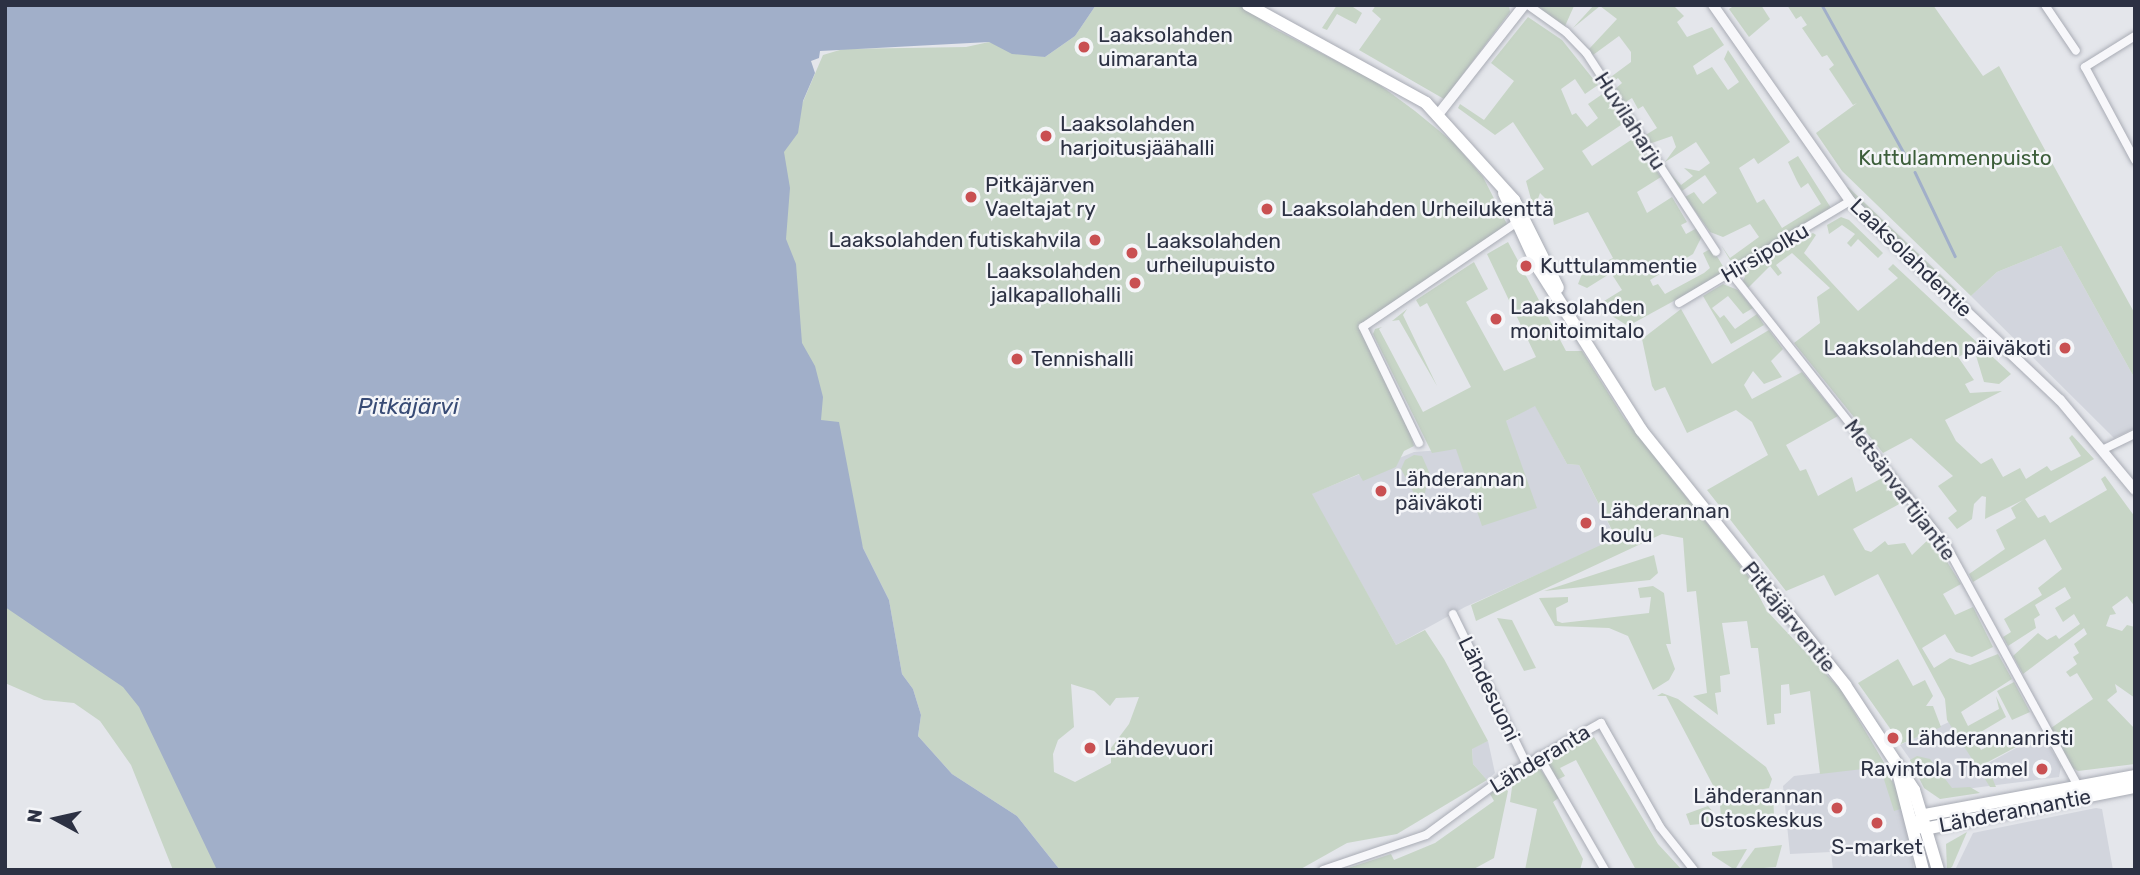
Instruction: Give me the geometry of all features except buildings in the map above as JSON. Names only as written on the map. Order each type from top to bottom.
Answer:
[{"type":"main road","name":"Pitkäjärventie","points":[[1248,5],[1380,76],[1421,110],[1437,116],[1504,193],[1560,298],[1641,430],[1845,685],[1896,765],[1927,822],[1938,870]]},
{"type":"main road","name":"Pitkäjärventie","points":[[1896,765],[1914,826],[1923,870]]},
{"type":"main road","name":"Lähderannantie","points":[[1914,826],[2080,792],[2135,776]]},
{"type":"main road","name":"Lähderannantie","points":[[2080,792],[2135,787]]},
{"type":"street","points":[[1437,116],[1526,5]]},
{"type":"street","name":"Huvilaharju","points":[[1526,5],[1566,32],[1587,54],[1716,252]]},
{"type":"street","name":"Laaksolahdentie","points":[[1713,5],[1850,201],[2060,400],[2135,489]]},
{"type":"street","points":[[2045,5],[2076,51]]},
{"type":"street","points":[[2135,36],[2085,67],[2135,160]]},
{"type":"street","name":"Hirsipolku","points":[[1679,303],[1850,201]]},
{"type":"street","points":[[1419,443],[1363,327],[1520,220]]},
{"type":"street","name":"Metsänvartijantie","points":[[1731,273],[1946,545],[2080,792]]},
{"type":"street","points":[[2104,449],[2135,433]]},
{"type":"street","name":"Lähdesuoni","points":[[1453,614],[1526,763]]},
{"type":"street","name":"Lähderanta","points":[[1323,870],[1426,835],[1526,763],[1601,723],[1660,828],[1694,870]]},
{"type":"street","points":[[1539,756],[1605,870]]},
{"type":"shaded area","points":[[2061,246],[2135,379],[2135,428],[2114,438],[1971,296],[1997,272]]},
{"type":"shaded area","points":[[1535,405],[1567,464],[1579,465],[1616,539],[1465,607],[1396,645],[1311,494],[1414,452],[1456,449]]},
{"type":"shaded area","points":[[1949,722],[1981,767],[2042,734],[2061,766],[2059,777],[1934,793],[1900,745]]},
{"type":"shaded area","points":[[1488,741],[1495,773],[1487,780],[1473,764],[1472,748]]},
{"type":"shaded area","points":[[1886,765],[1905,808],[1914,870],[1833,870],[1831,852],[1790,854],[1783,786],[1794,776]]},
{"type":"shaded area","points":[[2102,809],[2113,870],[1955,870],[1973,833]]},
{"type":"green space","points":[[1096,5],[1241,5],[1273,28],[1373,80],[1454,143],[1483,177],[1509,228],[1363,327],[1406,419],[1414,446],[1404,451],[1396,467],[1363,481],[1359,474],[1312,494],[1396,645],[1425,630],[1444,659],[1488,741],[1472,749],[1473,764],[1487,780],[1397,834],[1347,843],[1299,870],[1060,870],[1017,816],[952,774],[918,736],[921,715],[913,689],[902,674],[889,600],[863,548],[745,237],[823,55],[843,49],[966,47],[989,42],[1045,57],[1075,36]],"holes":[[[1071,684],[1094,691],[1110,706],[1116,698],[1139,697],[1129,724],[1111,748],[1111,763],[1075,782],[1054,772],[1053,754],[1058,740],[1074,727]]]},
{"type":"green space","points":[[1337,5],[1350,5],[1362,13],[1356,24],[1337,14],[1327,30],[1322,28]]},
{"type":"green space","points":[[1376,5],[1509,5],[1510,12],[1444,99],[1359,50],[1381,19],[1372,11]]},
{"type":"green space","points":[[1587,5],[1574,6],[1565,26],[1536,6]]},
{"type":"green space","points":[[1594,5],[1673,5],[1684,16],[1677,22],[1687,37],[1712,27],[1724,45],[1693,66],[1697,75],[1712,67],[1728,90],[1739,82],[1724,59],[1728,50],[1790,142],[1758,164],[1754,158],[1739,168],[1757,203],[1764,199],[1782,228],[1821,204],[1808,183],[1801,188],[1797,181],[1788,162],[1798,156],[1831,208],[1737,263],[1730,260],[1721,245],[1730,258],[1759,237],[1750,224],[1723,237],[1710,232],[1685,197],[1694,192],[1703,204],[1717,193],[1705,175],[1682,191],[1669,172],[1681,185],[1693,176],[1684,168],[1699,171],[1710,163],[1696,142],[1665,162],[1676,147],[1672,136],[1649,144],[1644,136],[1657,128],[1643,106],[1638,109],[1632,98],[1624,103],[1614,90],[1622,83],[1618,78],[1611,83],[1608,79],[1631,62],[1631,52],[1619,36],[1593,55],[1589,49],[1617,19],[1600,6],[1573,28]]},
{"type":"green space","points":[[1735,5],[1761,5],[1770,19],[1749,37],[1729,9]]},
{"type":"green space","name":"Kuttulammenpuisto","points":[[1787,5],[1933,5],[1983,76],[1999,66],[2135,314],[2135,379],[2061,246],[1997,272],[1971,296],[1842,171],[1816,133],[1857,103],[1853,105],[1829,69],[1834,65],[1827,55],[1822,57],[1802,28],[1807,25],[1801,16],[1796,19]]},
{"type":"green space","points":[[1528,17],[1562,40],[1598,85],[1585,94],[1575,79],[1561,89],[1572,115],[1576,113],[1587,127],[1598,118],[1588,104],[1604,93],[1624,123],[1582,151],[1592,166],[1634,138],[1661,177],[1637,192],[1647,213],[1672,197],[1687,222],[1681,225],[1686,234],[1697,228],[1702,236],[1693,254],[1650,280],[1653,286],[1658,284],[1665,294],[1704,273],[1710,268],[1703,253],[1712,248],[1724,268],[1723,274],[1628,326],[1596,306],[1622,290],[1611,273],[1587,288],[1578,284],[1585,266],[1592,268],[1613,258],[1588,212],[1554,225],[1550,203],[1540,193],[1534,210],[1526,181],[1544,169],[1513,122],[1495,135],[1458,108],[1460,104],[1484,120],[1514,81],[1491,63]]},
{"type":"green space","points":[[1848,187],[1961,294],[1958,297],[1845,189]]},
{"type":"green space","points":[[1841,217],[1849,220],[1883,253],[1878,258],[1858,239],[1851,247],[1847,243],[1855,234],[1842,225],[1829,234],[1827,225]]},
{"type":"green space","points":[[1813,233],[1816,235],[1804,253],[1858,311],[1898,278],[1888,269],[1893,264],[2011,374],[1999,384],[1984,382],[1974,349],[1958,357],[1974,380],[1965,384],[1970,393],[2002,391],[1945,420],[1956,441],[1981,464],[1992,458],[2003,477],[2020,468],[2026,479],[2047,466],[2051,471],[2081,456],[2069,438],[2072,435],[2094,459],[2025,499],[2038,518],[2045,515],[2050,523],[2107,490],[2101,479],[2105,476],[2135,517],[2135,607],[2127,596],[2112,607],[2116,614],[2110,615],[2106,626],[2122,631],[2127,625],[2135,627],[2135,698],[2115,684],[2117,692],[2107,700],[2135,729],[2135,764],[2078,771],[2071,767],[2051,728],[2093,699],[2077,673],[2070,677],[2066,672],[2077,664],[2073,657],[2079,653],[2074,644],[2087,634],[2084,628],[2023,674],[2013,656],[2038,633],[2047,640],[2056,635],[2059,639],[2080,624],[2074,614],[2063,622],[2055,608],[2071,598],[2065,587],[2035,605],[2040,615],[2034,619],[2036,628],[2008,646],[2003,637],[2011,632],[2004,619],[2042,595],[2038,588],[2062,569],[2045,539],[1973,582],[1969,574],[2005,549],[1996,530],[2016,518],[2011,508],[2023,500],[1985,519],[1986,497],[1982,496],[1974,504],[1972,519],[1957,529],[1948,518],[1957,511],[1938,486],[1953,476],[1911,438],[1883,453],[1794,343],[1820,323],[1817,297],[1830,288],[1792,253],[1776,265],[1782,273],[1778,276],[1770,266],[1748,288],[1743,281],[1749,267]]},
{"type":"green space","points":[[1508,242],[1566,351],[1582,351],[1624,418],[1747,574],[1767,611],[1841,690],[1886,766],[1904,808],[1894,811],[1880,767],[1820,774],[1810,691],[1790,695],[1789,684],[1781,685],[1781,713],[1774,714],[1775,724],[1767,725],[1758,648],[1751,648],[1747,621],[1722,623],[1730,674],[1720,676],[1721,692],[1715,693],[1718,715],[1693,696],[1707,693],[1696,591],[1687,592],[1683,538],[1662,534],[1476,621],[1471,605],[1616,538],[1579,465],[1567,464],[1535,406],[1506,421],[1537,508],[1482,526],[1456,449],[1432,453],[1373,334],[1375,329],[1382,327],[1379,329],[1423,412],[1471,387],[1427,303],[1420,307],[1416,300],[1474,262],[1488,289],[1466,302],[1504,371],[1536,357],[1487,254]]},
{"type":"green space","points":[[1723,284],[1738,290],[1753,308],[1743,314],[1728,296],[1712,308],[1720,318],[1724,315],[1735,329],[1757,314],[1764,325],[1731,344],[1703,296]]},
{"type":"green space","points":[[1407,309],[1403,315],[1437,386],[1399,320],[1392,321]]},
{"type":"green space","points":[[1681,309],[1712,364],[1769,330],[1783,349],[1771,361],[1782,377],[1764,384],[1753,371],[1744,385],[1752,399],[1802,372],[1838,416],[1786,445],[1800,471],[1806,469],[1818,496],[1852,477],[1856,492],[1886,476],[1905,501],[1853,529],[1865,550],[1871,552],[1885,541],[1888,545],[1905,543],[1912,555],[1931,537],[1939,549],[1961,584],[1943,594],[1955,615],[1973,607],[1993,647],[1972,657],[1956,652],[1945,634],[1922,648],[1934,668],[1950,658],[1970,665],[1998,654],[2012,679],[1961,712],[1968,726],[1999,709],[1996,696],[2006,717],[1974,736],[1981,750],[2010,735],[2016,747],[1986,763],[1996,787],[1990,787],[1947,720],[1945,699],[1878,574],[1835,596],[1824,575],[1786,591],[1707,490],[1768,455],[1752,422],[1736,410],[1687,433],[1665,387],[1655,391],[1652,386],[1642,339]]},
{"type":"green space","points":[[1414,455],[1422,456],[1429,472],[1425,493],[1417,499],[1401,469],[1405,460]]},
{"type":"green space","points":[[1654,555],[1658,573],[1650,580],[1544,591]]},
{"type":"green space","points":[[1653,586],[1664,593],[1671,644],[1666,644],[1675,669],[1669,680],[1653,690],[1628,636],[1609,628],[1555,626],[1539,598],[1568,597],[1568,602],[1556,608],[1557,621],[1562,623],[1649,613],[1651,597],[1640,598],[1638,588]]},
{"type":"green space","points":[[5,593],[126,678],[234,870],[173,870],[131,765],[100,721],[74,703],[44,700],[5,683]]},
{"type":"green space","points":[[1497,618],[1512,620],[1536,668],[1524,671]]},
{"type":"green space","points":[[1898,659],[1913,686],[1925,680],[1933,696],[1926,706],[1933,706],[1941,727],[1901,744],[1858,683]]},
{"type":"green space","points":[[2014,682],[2030,712],[2012,720],[1997,691]]},
{"type":"green space","points":[[1662,693],[1678,699],[1766,767],[1772,779],[1769,788],[1711,799],[1716,791],[1666,696],[1657,696]]},
{"type":"green space","points":[[1594,737],[1658,844],[1682,870],[1636,870],[1576,760],[1560,768],[1565,776],[1555,781],[1546,763],[1550,757]]},
{"type":"green space","points":[[1917,756],[1930,759],[1952,788],[1970,787],[1980,793],[1940,799],[1924,788],[1910,760]]},
{"type":"green space","points":[[1539,767],[1560,797],[1553,802],[1583,859],[1580,870],[1525,870],[1537,809],[1510,802],[1513,780]]},
{"type":"green space","points":[[1501,785],[1508,791],[1494,858],[1472,870],[1342,870],[1391,854],[1394,860],[1435,843],[1494,801],[1490,794]]},
{"type":"green space","points":[[1773,795],[1774,814],[1721,819],[1720,805],[1724,802]]},
{"type":"green space","points":[[1708,806],[1714,813],[1712,823],[1690,825],[1686,814]]},
{"type":"green space","points":[[1967,832],[1952,867],[1947,870],[1946,844]]},
{"type":"green space","points":[[1782,845],[1776,867],[1739,870],[1755,848]]},
{"type":"green space","points":[[1747,849],[1735,870],[1712,855],[1712,852]]},
{"type":"water","name":"Pitkäjärvi","points":[[5,5],[1096,5],[1075,36],[1045,57],[1012,54],[989,42],[820,51],[819,58],[811,61],[815,73],[803,101],[798,133],[784,152],[790,188],[786,239],[796,264],[802,343],[815,366],[823,397],[821,420],[839,422],[863,548],[889,600],[902,674],[913,689],[921,715],[918,736],[952,774],[1017,816],[1060,870],[217,870],[139,707],[123,687],[5,607]]},
{"type":"waterway","points":[[1822,5],[1910,164]]},
{"type":"waterway","points":[[1915,172],[1955,256]]},
{"type":"place","name":"Laaksolahden uimaranta","points":[[1084,47]]},
{"type":"place","name":"Laaksolahden harjoitusjäähalli","points":[[1046,136]]},
{"type":"place","name":"Pitkäjärven Vaeltajat ry","points":[[971,197]]},
{"type":"place","name":"Laaksolahden Urheilukenttä","points":[[1267,209]]},
{"type":"place","name":"Laaksolahden futiskahvila","points":[[1095,240]]},
{"type":"place","name":"Laaksolahden urheilupuisto","points":[[1132,253]]},
{"type":"place","name":"Kuttulammentie","points":[[1526,266]]},
{"type":"place","name":"Laaksolahden jalkapallohalli","points":[[1135,283]]},
{"type":"place","name":"Laaksolahden monitoimitalo","points":[[1496,319]]},
{"type":"place","name":"Laaksolahden päiväkoti","points":[[2065,348]]},
{"type":"place","name":"Tennishalli","points":[[1017,359]]},
{"type":"place","name":"Lähderannan päiväkoti","points":[[1381,491]]},
{"type":"place","name":"Lähderannan koulu","points":[[1586,523]]},
{"type":"place","name":"Lähderannanristi","points":[[1893,738]]},
{"type":"place","name":"Lähdevuori","points":[[1090,748]]},
{"type":"place","name":"Ravintola Thamel","points":[[2042,769]]},
{"type":"place","name":"Lähderannan Ostoskeskus","points":[[1837,808]]},
{"type":"place","name":"S-market","points":[[1877,823]]}]
